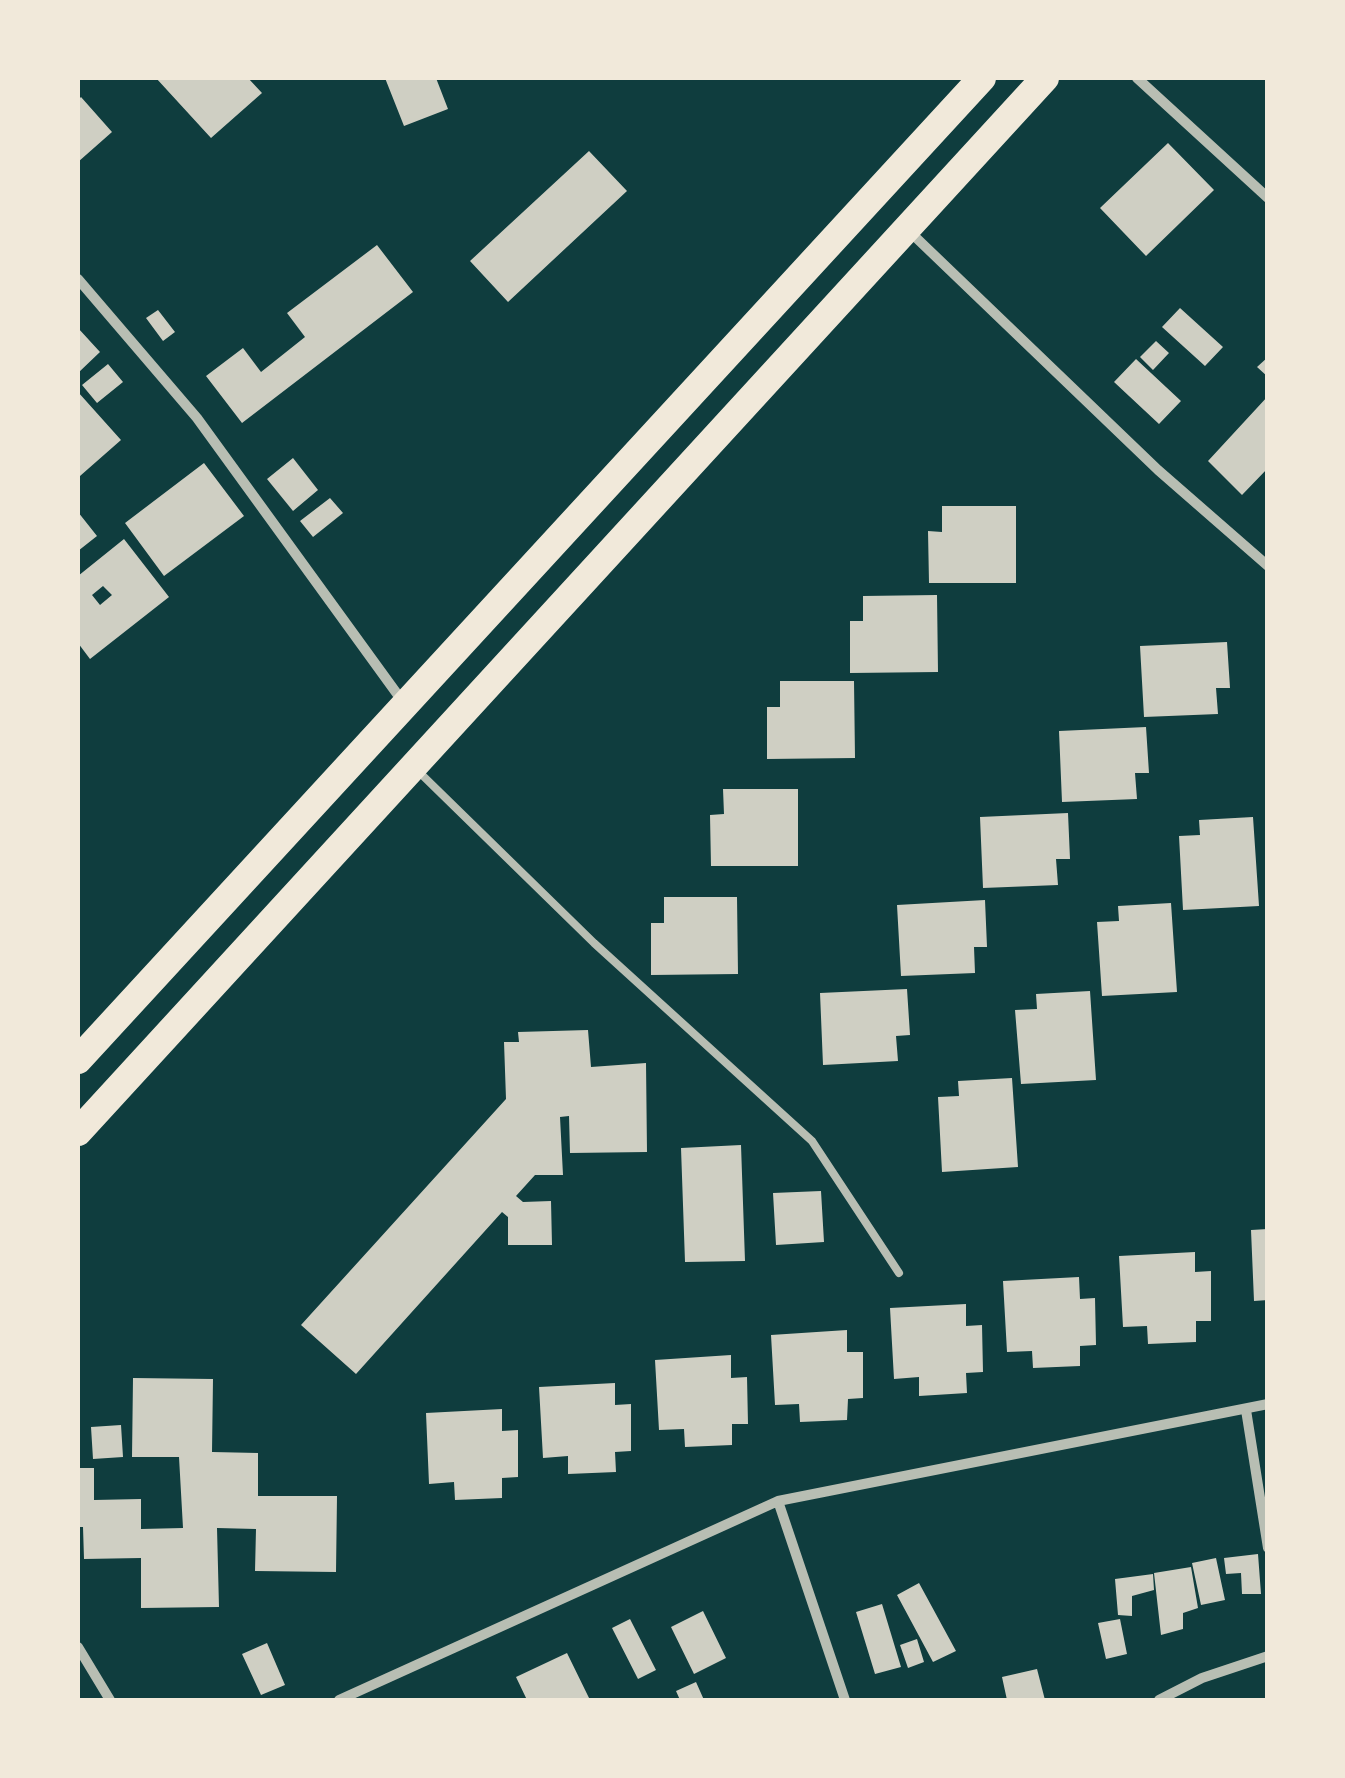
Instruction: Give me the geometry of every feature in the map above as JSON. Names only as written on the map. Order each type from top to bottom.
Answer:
[{"type":"highway","points":[[78,1060],[982,78]]},
{"type":"highway","points":[[78,1132],[1046,78]]},
{"type":"street","points":[[1138,78],[1268,198]]},
{"type":"street","points":[[907,229],[1158,470],[1268,566]]},
{"type":"street","points":[[78,279],[196,418],[405,706]]},
{"type":"street","points":[[339,1700],[778,1501],[1268,1404]]},
{"type":"street","points":[[1246,1410],[1268,1548]]},
{"type":"street","points":[[778,1501],[845,1700]]},
{"type":"street","points":[[78,1648],[110,1700]]},
{"type":"street","points":[[1159,1700],[1183,1694],[1268,1656]]},
{"type":"lane","points":[[415,768],[594,942],[812,1141],[899,1273]]},
{"type":"building","points":[[156,78],[248,78],[262,93],[211,138]]},
{"type":"building","points":[[385,78],[436,78],[448,109],[404,126]]},
{"type":"building","points":[[81,97],[112,132],[78,162],[78,100]]},
{"type":"building","points":[[1168,143],[1214,190],[1146,256],[1100,208]]},
{"type":"building","points":[[589,151],[627,191],[508,302],[470,261]]},
{"type":"building","points":[[377,245],[413,292],[242,423],[206,376],[243,348],[261,372],[305,337],[287,313]]},
{"type":"building","points":[[1180,308],[1223,347],[1205,366],[1162,327]]},
{"type":"building","points":[[158,310],[175,332],[163,341],[146,318]]},
{"type":"building","points":[[78,328],[100,352],[78,373]]},
{"type":"building","points":[[1156,341],[1169,353],[1153,370],[1140,357]]},
{"type":"building","points":[[1268,357],[1268,377],[1257,367]]},
{"type":"building","points":[[1136,359],[1181,401],[1159,424],[1114,382]]},
{"type":"building","points":[[108,364],[123,382],[97,403],[82,385]]},
{"type":"building","points":[[78,392],[121,440],[80,476],[78,474]]},
{"type":"building","points":[[1268,396],[1268,468],[1242,495],[1208,461]]},
{"type":"building","points":[[293,458],[318,490],[293,511],[267,479]]},
{"type":"building","points":[[204,463],[244,516],[164,576],[125,523]]},
{"type":"building","points":[[330,498],[343,513],[313,537],[300,521]]},
{"type":"building","points":[[942,506],[1016,506],[1016,583],[929,583],[928,531],[942,532]]},
{"type":"building","points":[[78,512],[97,536],[78,551]]},
{"type":"building","points":[[124,539],[169,597],[90,659],[78,643],[78,576]],"holes":[[[103,586],[112,595],[100,605],[92,595]]]},
{"type":"building","points":[[937,595],[938,672],[850,673],[850,621],[863,621],[863,596]]},
{"type":"building","points":[[1227,642],[1230,688],[1216,688],[1218,714],[1144,717],[1140,646]]},
{"type":"building","points":[[780,681],[854,681],[855,758],[767,759],[767,707],[780,707]]},
{"type":"building","points":[[1146,727],[1149,773],[1135,773],[1137,799],[1062,802],[1059,731]]},
{"type":"building","points":[[723,789],[798,789],[798,866],[711,866],[710,815],[724,814]]},
{"type":"building","points":[[1068,813],[1070,859],[1056,859],[1058,885],[983,888],[980,817]]},
{"type":"building","points":[[1253,817],[1259,906],[1183,910],[1179,836],[1200,835],[1199,820]]},
{"type":"building","points":[[664,897],[737,897],[738,974],[651,975],[651,923],[664,923]]},
{"type":"building","points":[[985,900],[987,947],[974,947],[975,973],[901,976],[897,905]]},
{"type":"building","points":[[1171,903],[1177,992],[1102,996],[1097,922],[1119,921],[1118,906]]},
{"type":"building","points":[[907,989],[910,1035],[896,1036],[898,1061],[823,1065],[820,993]]},
{"type":"building","points":[[1090,991],[1096,1080],[1021,1084],[1015,1010],[1037,1009],[1036,994]]},
{"type":"building","points":[[588,1030],[591,1067],[646,1063],[647,1152],[570,1153],[569,1116],[560,1117],[563,1175],[535,1175],[516,1196],[523,1202],[551,1201],[552,1245],[508,1245],[508,1217],[502,1212],[356,1374],[301,1325],[506,1099],[504,1042],[519,1042],[518,1032]]},
{"type":"building","points":[[1012,1078],[1018,1167],[942,1172],[938,1097],[959,1096],[958,1081]]},
{"type":"building","points":[[741,1145],[745,1261],[685,1262],[681,1148]]},
{"type":"building","points":[[821,1191],[824,1242],[776,1245],[773,1193]]},
{"type":"building","points":[[1268,1229],[1268,1300],[1254,1301],[1251,1230]]},
{"type":"building","points":[[1195,1252],[1195,1272],[1211,1271],[1211,1321],[1196,1321],[1196,1342],[1148,1344],[1147,1326],[1123,1327],[1119,1256]]},
{"type":"building","points":[[1079,1277],[1080,1299],[1095,1298],[1096,1345],[1080,1346],[1080,1366],[1033,1368],[1032,1351],[1007,1352],[1003,1281]]},
{"type":"building","points":[[966,1304],[966,1326],[982,1325],[983,1372],[966,1373],[967,1393],[919,1396],[919,1377],[894,1379],[890,1308]]},
{"type":"building","points":[[847,1330],[847,1352],[863,1352],[863,1398],[848,1399],[847,1420],[800,1422],[799,1404],[775,1405],[771,1335]]},
{"type":"building","points":[[731,1355],[731,1378],[747,1377],[748,1424],[732,1424],[732,1445],[685,1447],[684,1429],[659,1430],[655,1360]]},
{"type":"building","points":[[133,1378],[213,1379],[212,1452],[258,1453],[258,1496],[337,1496],[336,1572],[255,1571],[256,1529],[217,1528],[219,1607],[141,1608],[141,1558],[84,1559],[83,1527],[78,1527],[78,1468],[94,1468],[94,1500],[141,1499],[141,1529],[183,1528],[179,1457],[132,1457]]},
{"type":"building","points":[[615,1383],[615,1405],[631,1404],[631,1451],[615,1452],[616,1472],[568,1474],[568,1456],[543,1458],[539,1387]]},
{"type":"building","points":[[502,1409],[502,1431],[518,1430],[518,1477],[502,1478],[502,1498],[455,1500],[454,1482],[429,1484],[426,1413]]},
{"type":"building","points":[[121,1425],[123,1457],[93,1459],[91,1427]]},
{"type":"building","points":[[1258,1554],[1261,1594],[1242,1594],[1241,1573],[1226,1574],[1224,1558]]},
{"type":"building","points":[[1216,1558],[1225,1600],[1201,1605],[1192,1563]]},
{"type":"building","points":[[1191,1567],[1198,1608],[1183,1613],[1183,1629],[1161,1635],[1154,1573]]},
{"type":"building","points":[[1153,1574],[1154,1590],[1132,1596],[1132,1616],[1118,1615],[1115,1579]]},
{"type":"building","points":[[919,1583],[956,1651],[933,1662],[897,1595]]},
{"type":"building","points":[[882,1604],[901,1667],[875,1674],[856,1612]]},
{"type":"building","points":[[703,1611],[726,1658],[694,1674],[671,1627]]},
{"type":"building","points":[[630,1619],[656,1670],[638,1679],[612,1628]]},
{"type":"building","points":[[1120,1619],[1127,1654],[1106,1659],[1098,1623]]},
{"type":"building","points":[[917,1639],[924,1662],[908,1668],[900,1645]]},
{"type":"building","points":[[267,1643],[285,1685],[261,1695],[242,1654]]},
{"type":"building","points":[[567,1653],[590,1700],[527,1700],[516,1677]]},
{"type":"building","points":[[1037,1669],[1045,1700],[1007,1700],[1002,1677]]},
{"type":"building","points":[[696,1682],[704,1700],[680,1700],[676,1691]]}]
